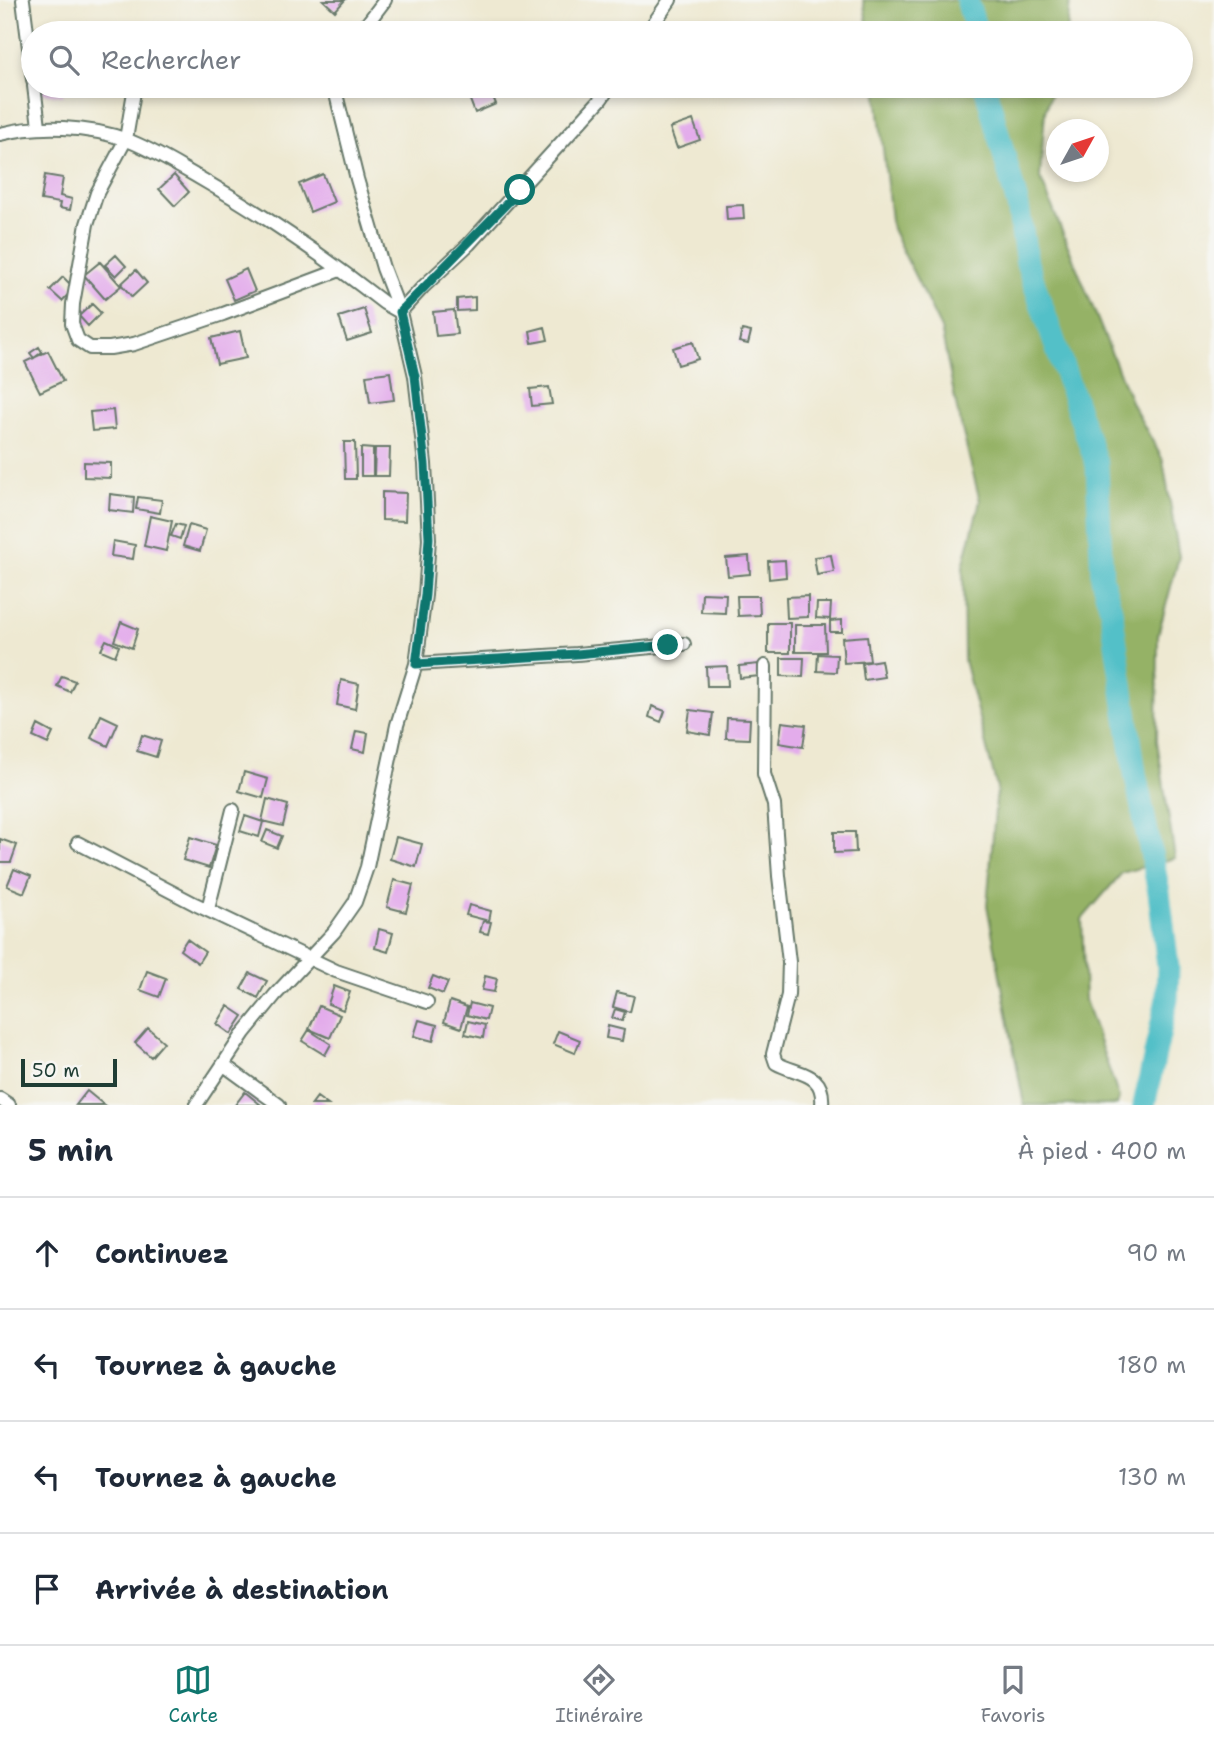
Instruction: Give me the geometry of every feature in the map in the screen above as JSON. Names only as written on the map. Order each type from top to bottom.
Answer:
[{"type":"street","points":[[23,0],[26,21]]},
{"type":"street","points":[[369,21],[385,0]]},
{"type":"street","points":[[656,21],[670,0]]},
{"type":"street","points":[[36,98],[39,126]]},
{"type":"street","points":[[133,98],[126,139],[97,193],[87,225],[73,304],[72,324],[78,340],[90,348],[134,344],[340,270]]},
{"type":"street","points":[[196,1105],[244,1033],[334,932],[355,902],[367,867],[397,725],[416,664],[429,538],[425,464],[415,376],[400,312],[383,268],[337,98]]},
{"type":"street","points":[[400,312],[478,235],[602,98]]},
{"type":"street","points":[[0,134],[39,126],[126,139],[218,188],[400,312]]},
{"type":"street","points":[[416,664],[684,644]]},
{"type":"street","points":[[765,666],[764,774],[774,805],[789,962],[788,995],[773,1054],[776,1063],[786,1069],[808,1074],[819,1084],[822,1105]]},
{"type":"street","points":[[208,909],[233,810]]},
{"type":"street","points":[[78,843],[336,971],[427,1002]]},
{"type":"street","points":[[224,1065],[279,1105]]},
{"type":"street","points":[[0,1099],[9,1105]]},
{"type":"green space","points":[[863,0],[1070,0],[1068,21],[867,21]]},
{"type":"green space","points":[[877,98],[1049,98],[1045,112],[1040,177],[1132,404],[1163,460],[1179,557],[1158,635],[1157,741],[1175,858],[1122,873],[1082,919],[1085,1000],[1119,1098],[1117,1105],[1024,1105],[987,905],[997,788],[964,660],[963,566],[980,501],[941,329],[892,229]]},
{"type":"building","points":[[323,0],[345,0],[335,11]]},
{"type":"building","points":[[494,98],[496,104],[475,113],[470,100]]},
{"type":"building","points":[[693,120],[700,140],[677,148],[670,128]]},
{"type":"building","points":[[323,174],[334,202],[310,212],[299,184]]},
{"type":"building","points":[[45,175],[63,178],[60,196],[72,199],[70,210],[59,208],[60,203],[41,200]]},
{"type":"building","points":[[174,175],[189,192],[175,206],[159,189]]},
{"type":"building","points":[[743,205],[744,219],[727,220],[726,206]]},
{"type":"building","points":[[116,255],[126,266],[116,276],[105,265]]},
{"type":"building","points":[[100,262],[121,286],[105,299],[84,275]]},
{"type":"building","points":[[246,269],[255,291],[234,300],[225,279]]},
{"type":"building","points":[[136,270],[147,283],[132,297],[121,284]]},
{"type":"building","points":[[63,277],[74,288],[62,301],[50,290]]},
{"type":"building","points":[[475,297],[475,310],[457,311],[457,299]]},
{"type":"building","points":[[92,304],[101,313],[88,326],[79,316]]},
{"type":"building","points":[[364,309],[372,333],[347,341],[339,317]]},
{"type":"building","points":[[454,310],[457,334],[436,336],[433,312]]},
{"type":"building","points":[[545,327],[548,340],[532,343],[530,331]]},
{"type":"building","points":[[742,330],[751,332],[748,344],[739,342]]},
{"type":"building","points":[[240,331],[246,358],[217,364],[211,338]]},
{"type":"building","points":[[693,342],[698,359],[678,365],[673,348]]},
{"type":"building","points":[[39,347],[42,352],[34,358],[30,353]]},
{"type":"building","points":[[48,351],[63,381],[40,392],[25,362]]},
{"type":"building","points":[[390,372],[394,400],[370,403],[366,375]]},
{"type":"building","points":[[549,387],[552,404],[532,406],[530,389]]},
{"type":"building","points":[[113,410],[115,429],[92,431],[90,412]]},
{"type":"building","points":[[344,442],[355,442],[356,479],[345,479]]},
{"type":"building","points":[[361,448],[373,449],[373,476],[361,476]]},
{"type":"building","points":[[375,448],[390,448],[389,476],[374,476]]},
{"type":"building","points":[[84,462],[111,463],[111,478],[84,477]]},
{"type":"building","points":[[382,492],[406,493],[405,521],[382,520]]},
{"type":"building","points":[[110,494],[134,497],[133,513],[109,510]]},
{"type":"building","points":[[138,497],[162,500],[160,513],[136,509]]},
{"type":"building","points":[[150,516],[172,521],[166,551],[144,546]]},
{"type":"building","points":[[176,524],[184,526],[180,539],[171,536]]},
{"type":"building","points":[[189,525],[206,530],[200,551],[183,546]]},
{"type":"building","points":[[113,541],[135,545],[133,559],[111,556]]},
{"type":"building","points":[[831,555],[834,572],[817,575],[814,557]]},
{"type":"building","points":[[749,556],[750,574],[728,576],[726,558]]},
{"type":"building","points":[[785,560],[786,577],[769,579],[768,561]]},
{"type":"building","points":[[702,593],[726,594],[725,613],[701,612]]},
{"type":"building","points":[[737,596],[759,596],[760,615],[738,616]]},
{"type":"building","points":[[808,596],[808,617],[787,618],[786,597]]},
{"type":"building","points":[[817,603],[831,603],[830,619],[816,618]]},
{"type":"building","points":[[842,620],[842,632],[830,632],[830,621]]},
{"type":"building","points":[[121,622],[138,629],[132,648],[114,641]]},
{"type":"building","points":[[768,623],[790,623],[790,653],[768,653]]},
{"type":"building","points":[[795,625],[825,625],[826,652],[795,652]]},
{"type":"building","points":[[867,636],[870,661],[844,663],[842,638]]},
{"type":"building","points":[[106,640],[119,646],[115,656],[101,650]]},
{"type":"building","points":[[818,654],[837,655],[836,672],[817,671]]},
{"type":"building","points":[[781,658],[804,658],[803,677],[781,676]]},
{"type":"building","points":[[881,660],[884,677],[864,680],[862,663]]},
{"type":"building","points":[[759,664],[760,676],[740,678],[739,666]]},
{"type":"building","points":[[727,666],[728,686],[707,686],[706,667]]},
{"type":"building","points":[[62,676],[75,681],[70,692],[57,686]]},
{"type":"building","points":[[341,680],[359,684],[355,709],[337,705]]},
{"type":"building","points":[[652,706],[665,711],[661,722],[649,717]]},
{"type":"building","points":[[690,710],[713,713],[710,735],[687,731]]},
{"type":"building","points":[[101,715],[118,723],[108,746],[91,738]]},
{"type":"building","points":[[727,718],[750,719],[749,739],[726,738]]},
{"type":"building","points":[[782,722],[806,725],[803,747],[779,743]]},
{"type":"building","points":[[38,725],[53,733],[48,744],[33,737]]},
{"type":"building","points":[[356,731],[368,733],[365,752],[352,749]]},
{"type":"building","points":[[142,735],[161,741],[156,757],[137,751]]},
{"type":"building","points":[[244,772],[268,779],[263,798],[239,791]]},
{"type":"building","points":[[267,799],[288,805],[283,826],[262,821]]},
{"type":"building","points":[[245,816],[263,822],[259,837],[240,831]]},
{"type":"building","points":[[267,830],[282,836],[277,848],[262,842]]},
{"type":"building","points":[[834,832],[855,832],[856,852],[834,853]]},
{"type":"building","points":[[190,837],[216,845],[209,868],[183,860]]},
{"type":"building","points":[[396,837],[422,844],[416,867],[390,859]]},
{"type":"building","points":[[0,839],[17,845],[11,862],[0,862]]},
{"type":"building","points":[[14,869],[31,876],[24,893],[7,886]]},
{"type":"building","points":[[394,880],[413,885],[406,912],[387,907]]},
{"type":"building","points":[[469,905],[491,911],[489,921],[466,915]]},
{"type":"building","points":[[483,921],[491,922],[488,934],[480,932]]},
{"type":"building","points":[[379,929],[393,933],[388,952],[375,948]]},
{"type":"building","points":[[187,939],[205,952],[198,963],[180,950]]},
{"type":"building","points":[[147,971],[166,978],[159,997],[140,990]]},
{"type":"building","points":[[250,973],[267,981],[258,998],[241,989]]},
{"type":"building","points":[[433,976],[448,982],[443,994],[428,988]]},
{"type":"building","points":[[485,976],[497,979],[494,992],[482,990]]},
{"type":"building","points":[[334,986],[350,992],[343,1010],[328,1004]]},
{"type":"building","points":[[617,992],[634,996],[630,1012],[613,1007]]},
{"type":"building","points":[[450,1001],[467,1007],[461,1028],[444,1022]]},
{"type":"building","points":[[470,1003],[489,1008],[486,1020],[467,1015]]},
{"type":"building","points":[[228,1006],[243,1016],[231,1034],[217,1024]]},
{"type":"building","points":[[319,1006],[340,1015],[330,1038],[309,1029]]},
{"type":"building","points":[[615,1009],[625,1012],[622,1021],[612,1018]]},
{"type":"building","points":[[419,1020],[437,1025],[433,1041],[414,1036]]},
{"type":"building","points":[[468,1021],[485,1025],[483,1038],[465,1034]]},
{"type":"building","points":[[608,1026],[624,1030],[622,1041],[606,1038]]},
{"type":"building","points":[[148,1028],[164,1042],[151,1057],[135,1043]]},
{"type":"building","points":[[309,1030],[331,1044],[325,1055],[302,1041]]},
{"type":"building","points":[[558,1031],[580,1040],[575,1053],[553,1044]]},
{"type":"building","points":[[87,1091],[104,1105],[76,1105]]},
{"type":"building","points":[[245,1092],[261,1105],[235,1105]]},
{"type":"building","points":[[317,1097],[328,1105],[311,1105]]},
{"type":"waterway","points":[[967,0],[973,21]]},
{"type":"waterway","points":[[988,98],[1018,206],[1027,263],[1097,465],[1102,579],[1111,609],[1135,773],[1159,892],[1168,967],[1167,999],[1144,1105]]},
{"type":"route","points":[[520,190],[400,312],[415,376],[425,464],[429,538],[416,664],[577,654],[668,645]]}]
